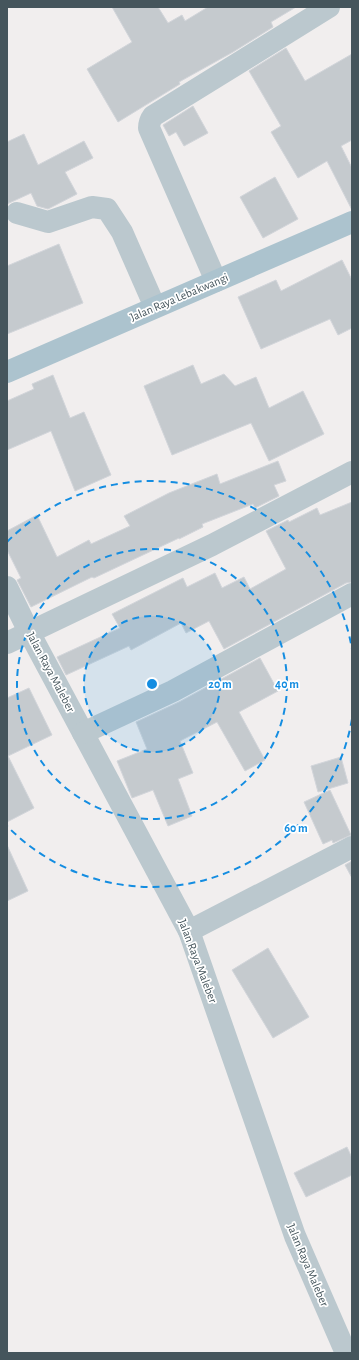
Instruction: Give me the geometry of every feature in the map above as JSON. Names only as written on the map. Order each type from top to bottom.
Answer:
[{"type":"main road","name":"Jalan Raya Lebakwangi","points":[[7,372],[352,222]]},
{"type":"street","points":[[216,281],[149,128],[151,119],[153,116],[329,7]]},
{"type":"street","points":[[17,213],[48,222],[92,207],[107,209],[122,232],[155,307]]},
{"type":"street","points":[[7,643],[212,545],[352,472]]},
{"type":"street","name":"Jalan Raya Maleber","points":[[7,587],[29,632],[189,931],[295,1236],[346,1353]]},
{"type":"street","points":[[83,733],[173,691],[352,594]]},
{"type":"street","points":[[189,931],[352,847]]},
{"type":"building","points":[[112,7],[158,7],[168,23],[182,15],[185,21],[208,7],[296,7],[271,22],[273,27],[233,52],[179,82],[180,84],[118,122],[87,69],[132,42]]},
{"type":"building","points":[[286,48],[305,81],[352,54],[352,140],[341,146],[352,168],[352,210],[327,161],[298,178],[271,132],[281,126],[249,71]]},
{"type":"building","points":[[193,106],[208,133],[184,146],[176,132],[169,136],[163,125]]},
{"type":"building","points":[[24,134],[38,165],[84,141],[93,158],[65,172],[77,194],[48,209],[37,206],[31,193],[7,204],[7,142]]},
{"type":"building","points":[[275,177],[298,219],[263,238],[240,197]]},
{"type":"building","points":[[59,244],[83,303],[7,334],[7,266]]},
{"type":"building","points":[[342,260],[352,280],[352,328],[338,335],[330,319],[261,349],[238,297],[276,280],[281,291]]},
{"type":"building","points":[[193,365],[201,384],[224,374],[235,386],[256,377],[269,408],[303,391],[324,434],[269,461],[251,423],[172,455],[144,386]]},
{"type":"building","points":[[53,375],[70,418],[84,412],[111,475],[75,491],[51,431],[7,450],[7,401],[34,389],[32,384]]},
{"type":"building","points":[[278,461],[286,481],[274,485],[279,496],[255,508],[253,504],[202,524],[203,527],[179,539],[94,578],[92,577],[31,607],[17,580],[21,578],[7,550],[7,531],[37,515],[57,557],[89,540],[91,544],[130,526],[124,516],[169,493],[217,474],[220,484]]},
{"type":"building","points":[[352,502],[352,582],[346,583],[224,649],[209,621],[186,633],[181,623],[131,650],[129,646],[66,675],[57,657],[120,628],[112,614],[183,578],[187,587],[215,573],[222,588],[244,577],[250,589],[286,569],[266,531],[288,520],[289,522],[317,508],[320,515]]},
{"type":"building","points":[[260,658],[278,691],[239,712],[265,760],[245,771],[217,722],[180,741],[193,773],[178,779],[192,816],[168,826],[153,790],[132,798],[117,761],[147,749],[136,722],[179,702]]},
{"type":"building","points":[[29,688],[52,735],[8,756],[34,808],[7,822],[7,698]]},
{"type":"building","points":[[341,757],[348,783],[318,792],[311,766]]},
{"type":"building","points":[[330,790],[351,835],[333,843],[332,840],[323,844],[304,802]]},
{"type":"building","points":[[7,845],[28,891],[7,901]]},
{"type":"building","points":[[352,861],[352,878],[345,865]]},
{"type":"building","points":[[268,948],[309,1017],[273,1038],[232,970]]},
{"type":"building","points":[[347,1147],[352,1158],[352,1175],[306,1197],[294,1173]]}]
